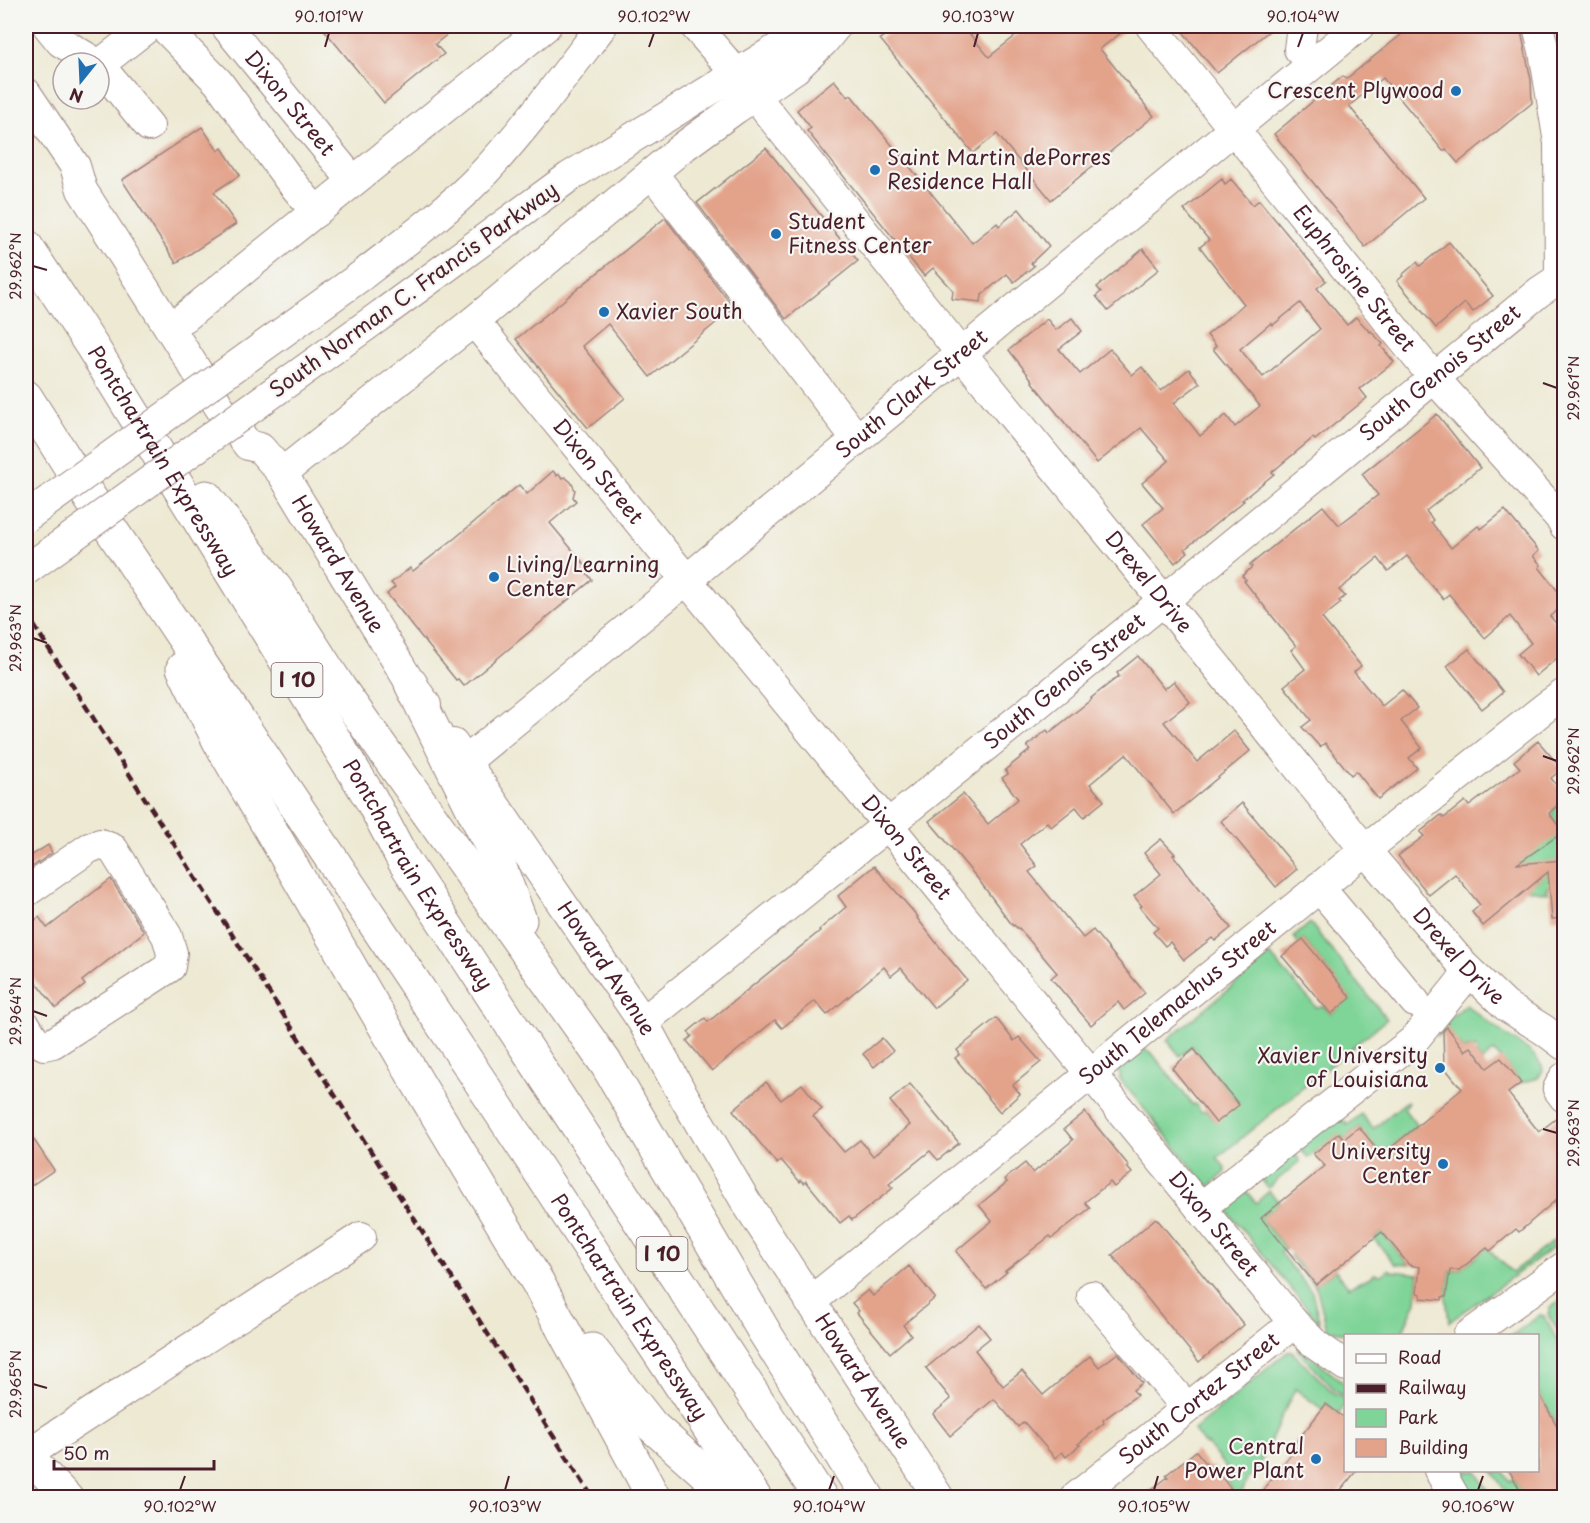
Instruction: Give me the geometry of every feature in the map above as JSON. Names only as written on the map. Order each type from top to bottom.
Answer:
[{"type":"highway","name":"Pontchartrain Expressway","points":[[26,246],[93,348],[371,799],[404,861],[821,1497]]},
{"type":"highway","points":[[93,348],[276,589],[340,688],[607,1065],[765,1333],[868,1497]]},
{"type":"highway","name":"Pontchartrain Expressway","points":[[26,397],[88,495],[755,1497]]},
{"type":"highway","points":[[136,565],[219,741],[416,1080],[538,1283],[654,1497]]},
{"type":"highway","points":[[411,684],[495,854],[538,967]]},
{"type":"highway","points":[[538,1283],[652,1426],[733,1497]]},
{"type":"street","points":[[48,26],[61,42],[76,51]]},
{"type":"street","points":[[111,54],[149,26]]},
{"type":"street","points":[[163,26],[218,82],[288,178],[316,212]]},
{"type":"street","name":"Dixon Street","points":[[226,26],[353,182]]},
{"type":"street","points":[[185,317],[546,26]]},
{"type":"street","name":"South Norman C. Francis Parkway","points":[[26,517],[361,276],[447,207],[480,177],[523,128],[602,26]]},
{"type":"street","name":"Drexel Drive","points":[[695,26],[745,84],[1365,850],[1469,972],[1506,1006],[1564,1045]]},
{"type":"street","name":"South Norman C. Francis Parkway","points":[[282,473],[474,321],[683,147],[745,84],[814,26]]},
{"type":"street","name":"South Norman C. Francis Parkway","points":[[26,570],[569,177],[745,84],[796,68],[836,26]]},
{"type":"street","name":"Euphrosine Street","points":[[1151,26],[1434,378],[1564,525]]},
{"type":"street","points":[[1302,26],[1299,49],[1312,64]]},
{"type":"street","name":"South Clark Street","points":[[465,762],[1359,26]]},
{"type":"street","name":"South Genois Street","points":[[644,1022],[1164,601],[1539,292],[1560,278],[1559,142],[1538,26]]},
{"type":"street","points":[[111,80],[149,126]]},
{"type":"street","name":"Howard Avenue","points":[[26,93],[75,166],[82,190],[225,414],[248,445],[260,448],[282,473],[411,684],[644,1022],[679,1088],[735,1183],[810,1302],[939,1497]]},
{"type":"street","name":"Howard Avenue","points":[[75,166],[98,180],[260,438],[260,448]]},
{"type":"street","points":[[652,173],[857,439]]},
{"type":"street","name":"Dixon Street","points":[[474,321],[1294,1323],[1316,1345],[1344,1365]]},
{"type":"street","name":"South Telemachus Street","points":[[810,1302],[1319,887],[1556,700]]},
{"type":"street","points":[[26,892],[89,848],[100,844],[113,849],[167,936],[172,953],[170,967],[53,1043],[44,1045],[34,1039],[26,1026]]},
{"type":"street","points":[[1319,887],[1415,1002]]},
{"type":"street","points":[[1200,1208],[1413,1041],[1469,972]]},
{"type":"street","points":[[1564,1078],[1558,1089],[1564,1097]]},
{"type":"street","points":[[68,1497],[26,1455],[360,1237]]},
{"type":"street","points":[[1469,1334],[1564,1267]]},
{"type":"street","points":[[1092,1296],[1187,1408]]},
{"type":"street","name":"South Cortez Street","points":[[1075,1497],[1294,1323]]},
{"type":"street","points":[[1440,1472],[1455,1497]]},
{"type":"green space","points":[[1564,800],[1564,860],[1557,861],[1547,888],[1548,893],[1526,889],[1539,879],[1515,861],[1563,832],[1551,816],[1554,809]]},
{"type":"green space","points":[[1310,923],[1387,1019],[1217,1158],[1225,1167],[1226,1172],[1210,1186],[1204,1182],[1119,1078],[1121,1076],[1117,1070],[1145,1049],[1151,1052],[1193,1105],[1195,1104],[1201,1112],[1206,1111],[1216,1122],[1238,1104],[1192,1046],[1180,1056],[1167,1040],[1270,955],[1316,1007],[1323,1006],[1331,1014],[1350,998],[1303,939],[1298,943],[1294,937]]},
{"type":"green space","points":[[1466,1005],[1531,1052],[1542,1066],[1543,1070],[1538,1078],[1521,1083],[1494,1051],[1482,1061],[1476,1054],[1478,1051],[1475,1047],[1472,1049],[1470,1047],[1465,1051],[1447,1028],[1437,1037],[1443,1024]]},
{"type":"green space","points":[[1407,1101],[1404,1109],[1417,1126],[1382,1155],[1359,1127],[1344,1139],[1339,1134],[1308,1158],[1298,1146],[1339,1116],[1348,1125],[1361,1114],[1373,1129]]},
{"type":"green space","points":[[1292,1150],[1300,1161],[1268,1188],[1261,1179]]},
{"type":"green space","points":[[1243,1190],[1256,1203],[1269,1191],[1280,1203],[1261,1218],[1286,1249],[1280,1253],[1312,1292],[1320,1324],[1228,1212],[1226,1205]]},
{"type":"green space","points":[[1382,1232],[1409,1265],[1395,1264],[1374,1239]]},
{"type":"green space","points":[[1563,1234],[1564,1240],[1449,1322],[1446,1297],[1450,1270],[1459,1270],[1487,1248],[1512,1272]]},
{"type":"green space","points":[[1290,1256],[1293,1256],[1316,1285],[1335,1270],[1349,1287],[1374,1274],[1381,1275],[1389,1269],[1419,1274],[1416,1301],[1401,1334],[1347,1334],[1327,1329],[1317,1289]]},
{"type":"green space","points":[[1564,1298],[1564,1342],[1548,1314],[1550,1308]]},
{"type":"green space","points":[[1540,1315],[1544,1316],[1564,1353],[1564,1438],[1539,1393],[1539,1334],[1514,1334]]},
{"type":"green space","points":[[1300,1348],[1344,1383],[1344,1395],[1335,1390],[1297,1350]]},
{"type":"green space","points":[[1291,1351],[1334,1393],[1341,1396],[1344,1403],[1339,1414],[1327,1404],[1322,1409],[1295,1389],[1253,1478],[1248,1477],[1238,1497],[1226,1497],[1233,1491],[1228,1483],[1234,1478],[1194,1430]]},
{"type":"green space","points":[[1457,1472],[1477,1472],[1492,1497],[1472,1497]]},
{"type":"green space","points":[[1493,1472],[1503,1472],[1510,1481],[1514,1479],[1524,1497],[1509,1497]]},
{"type":"building","points":[[321,26],[458,26],[435,44],[444,54],[384,103]]},
{"type":"building","points":[[897,26],[963,26],[989,57],[1028,26],[1130,26],[1100,49],[1154,116],[1051,200],[997,134],[973,153],[880,39]]},
{"type":"building","points":[[1178,26],[1275,26],[1217,73]]},
{"type":"building","points":[[1412,26],[1520,26],[1531,80],[1532,103],[1458,163],[1446,149],[1443,151],[1383,78],[1349,106],[1424,198],[1365,247],[1274,134],[1343,76],[1346,79]]},
{"type":"building","name":"Saint Martin dePorres Residence Hall","points":[[834,80],[848,97],[851,95],[972,243],[997,223],[999,226],[1019,209],[1049,246],[1031,263],[1034,266],[1014,282],[1007,274],[982,295],[981,302],[952,299],[953,290],[933,268],[924,276],[807,131],[811,128],[797,110]]},
{"type":"building","points":[[202,127],[218,151],[222,148],[240,175],[214,192],[236,224],[176,263],[122,180]]},
{"type":"building","name":"Student Fitness Center","points":[[766,148],[858,261],[786,319],[697,203]]},
{"type":"building","points":[[1222,179],[1225,184],[1231,179],[1253,205],[1259,200],[1326,281],[1317,288],[1347,325],[1356,317],[1383,344],[1381,346],[1394,362],[1360,389],[1367,398],[1272,472],[1274,474],[1242,500],[1244,501],[1185,549],[1188,552],[1175,563],[1143,524],[1163,508],[1142,483],[1169,461],[1141,428],[1097,463],[1009,350],[1047,319],[1056,330],[1072,318],[1082,331],[1059,349],[1080,374],[1110,349],[1132,375],[1142,367],[1161,391],[1189,369],[1200,383],[1174,403],[1200,436],[1226,415],[1235,427],[1260,406],[1213,349],[1216,346],[1207,335],[1244,304],[1200,247],[1209,240],[1184,210]],"holes":[[[1300,303],[1320,329],[1263,377],[1240,349]]]},
{"type":"building","name":"Xavier South","points":[[665,218],[734,308],[650,377],[608,324],[582,346],[625,398],[588,428],[516,339]]},
{"type":"building","points":[[1449,242],[1493,296],[1473,312],[1465,303],[1436,328],[1397,281],[1417,262],[1420,266]]},
{"type":"building","points":[[1143,249],[1159,269],[1108,311],[1096,296],[1101,292],[1097,287]]},
{"type":"building","points":[[1437,414],[1480,468],[1426,511],[1433,520],[1431,522],[1451,548],[1478,526],[1481,529],[1505,510],[1539,551],[1533,556],[1564,599],[1564,605],[1550,616],[1564,633],[1564,652],[1536,676],[1518,654],[1531,643],[1510,616],[1485,638],[1449,594],[1443,599],[1407,556],[1388,571],[1378,558],[1339,590],[1345,596],[1339,601],[1341,603],[1322,618],[1361,666],[1354,672],[1382,706],[1402,690],[1417,708],[1401,721],[1422,748],[1409,758],[1417,768],[1378,799],[1356,771],[1351,775],[1325,743],[1320,747],[1302,727],[1311,720],[1284,686],[1305,669],[1291,650],[1296,646],[1242,576],[1252,567],[1250,565],[1323,506],[1339,525],[1378,495],[1362,474]]},
{"type":"building","name":"Living/Learning Center","points":[[553,471],[557,476],[559,474],[571,482],[575,490],[573,497],[576,501],[550,523],[590,571],[587,573],[592,580],[464,686],[458,679],[456,680],[387,594],[395,587],[391,583],[410,568],[413,571],[519,485],[527,494]]},
{"type":"building","points":[[1469,649],[1503,692],[1482,709],[1447,666]]},
{"type":"building","points":[[1138,656],[1164,689],[1174,681],[1190,702],[1164,722],[1197,762],[1234,731],[1250,751],[1174,814],[1126,754],[1090,784],[1104,801],[1084,817],[1076,807],[1051,827],[1047,822],[1020,844],[1037,866],[1029,872],[1083,938],[1093,930],[1145,993],[1124,1010],[1118,1002],[1091,1025],[1051,978],[1057,973],[1019,928],[1013,926],[978,879],[929,821],[963,794],[988,824],[1018,799],[1002,778],[1008,774],[1005,770],[1030,750],[1027,746],[1047,730],[1049,733],[1092,699],[1119,676],[1117,673]]},
{"type":"building","points":[[1538,741],[1562,769],[1551,778],[1564,795],[1564,800],[1549,813],[1563,832],[1517,864],[1564,860],[1564,918],[1552,919],[1548,872],[1483,926],[1472,912],[1480,905],[1455,874],[1429,895],[1398,856],[1424,836],[1420,832],[1441,815],[1444,818],[1465,801],[1469,806],[1520,768],[1514,761]]},
{"type":"building","points":[[1242,803],[1297,869],[1276,887],[1221,821]]},
{"type":"building","points":[[1161,839],[1231,928],[1215,941],[1212,938],[1184,960],[1170,942],[1165,946],[1153,932],[1158,928],[1134,896],[1161,874],[1144,853]]},
{"type":"building","points":[[48,845],[52,853],[26,871],[26,859]]},
{"type":"building","points":[[874,866],[918,917],[967,980],[934,1008],[901,968],[891,976],[884,967],[827,1015],[815,1001],[782,1028],[775,1020],[712,1071],[687,1041],[692,1036],[688,1032],[705,1018],[708,1022],[820,931],[846,907],[838,896]]},
{"type":"building","points":[[111,879],[144,932],[82,981],[85,985],[56,1008],[26,969],[26,927],[39,917],[47,928]]},
{"type":"building","points":[[1303,939],[1351,998],[1331,1014],[1282,956]]},
{"type":"building","points":[[996,1018],[1014,1041],[1019,1037],[1041,1062],[1013,1085],[1020,1094],[1000,1112],[955,1058],[960,1054],[957,1050]]},
{"type":"building","name":"University Center","points":[[1447,1027],[1465,1051],[1471,1047],[1487,1068],[1501,1058],[1521,1083],[1508,1093],[1539,1132],[1564,1114],[1564,1193],[1519,1232],[1516,1229],[1490,1251],[1487,1248],[1459,1270],[1450,1270],[1446,1297],[1442,1297],[1442,1300],[1421,1298],[1421,1294],[1417,1293],[1420,1267],[1409,1265],[1382,1232],[1316,1285],[1261,1218],[1325,1166],[1313,1154],[1339,1133],[1344,1139],[1359,1127],[1382,1155],[1462,1089],[1444,1067],[1443,1031]]},
{"type":"building","points":[[882,1038],[893,1051],[874,1067],[863,1054]]},
{"type":"building","points":[[1194,1049],[1239,1105],[1216,1123],[1172,1068]]},
{"type":"building","points":[[766,1082],[781,1100],[802,1084],[822,1109],[813,1116],[844,1152],[860,1140],[873,1156],[910,1125],[890,1101],[910,1084],[959,1143],[938,1160],[930,1151],[889,1184],[893,1188],[852,1220],[849,1216],[840,1223],[806,1181],[804,1183],[801,1180],[800,1182],[781,1160],[777,1164],[733,1110]]},
{"type":"building","points":[[1085,1112],[1129,1166],[1127,1167],[1132,1173],[1114,1187],[1110,1182],[1085,1202],[1090,1208],[1005,1271],[1007,1272],[986,1289],[956,1251],[992,1221],[979,1205],[1007,1182],[1005,1179],[1025,1163],[1033,1173],[1073,1140],[1064,1129]]},
{"type":"building","points":[[26,1128],[54,1170],[26,1189]]},
{"type":"building","points":[[1156,1218],[1244,1325],[1199,1362],[1112,1255]]},
{"type":"building","points":[[909,1266],[935,1298],[903,1325],[911,1335],[890,1353],[857,1313],[859,1311],[852,1303],[868,1290],[873,1296]]},
{"type":"building","points":[[979,1324],[990,1338],[975,1350],[1003,1386],[1022,1371],[1043,1395],[1090,1356],[1099,1367],[1118,1353],[1142,1383],[1133,1390],[1137,1395],[1103,1420],[1104,1423],[1066,1457],[1062,1452],[1055,1458],[1024,1422],[1018,1427],[994,1399],[950,1436],[933,1414],[951,1399],[926,1368]]},
{"type":"building","points":[[1539,1393],[1564,1439],[1564,1497],[1524,1497],[1510,1472],[1539,1472]]},
{"type":"building","name":"Central Power Plant","points":[[1326,1404],[1344,1418],[1344,1472],[1355,1472],[1335,1497],[1257,1497],[1296,1448],[1293,1446]]},
{"type":"building","points":[[1196,1451],[1238,1497],[1141,1497],[1168,1477],[1166,1475]]},
{"type":"railway","points":[[26,613],[593,1498]]},
{"type":"place","name":"Crescent Plywood","points":[[1456,91]]},
{"type":"place","name":"Saint Martin dePorres Residence Hall","points":[[875,170]]},
{"type":"place","name":"Student Fitness Center","points":[[776,234]]},
{"type":"place","name":"Xavier South","points":[[604,312]]},
{"type":"place","name":"Living/Learning Center","points":[[494,577]]},
{"type":"place","name":"Xavier University of Louisiana","points":[[1440,1068]]},
{"type":"place","name":"University Center","points":[[1443,1164]]},
{"type":"place","name":"Central Power Plant","points":[[1316,1459]]}]
